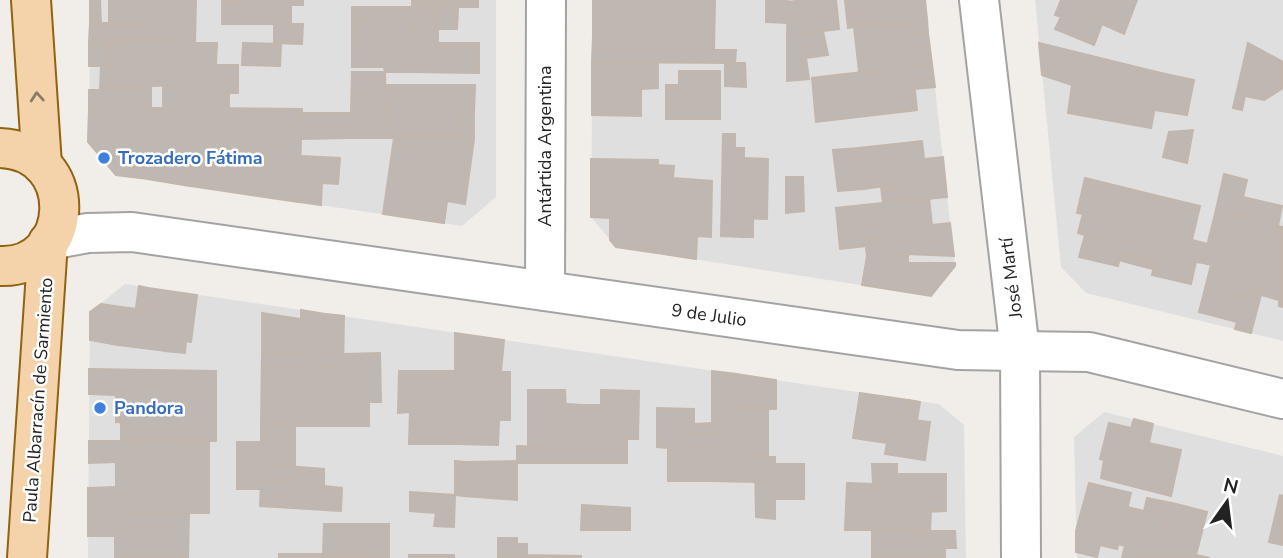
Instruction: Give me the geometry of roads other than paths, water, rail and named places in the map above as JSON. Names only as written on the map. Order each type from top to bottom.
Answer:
[{"type":"main road","points":[[31,0],[42,165]]},
{"type":"main road","points":[[0,148],[16,150],[42,165],[56,186],[60,202]]},
{"type":"main road","name":"Paula Albarracín de Sarmiento","points":[[27,558],[49,241],[58,223],[60,202]]},
{"type":"main road","points":[[0,266],[13,266],[30,259],[49,241]]},
{"type":"street","name":"Antártida Argentina","points":[[545,291],[546,0]]},
{"type":"street","name":"José Martí","points":[[979,0],[1020,351],[1021,558]]},
{"type":"street","name":"9 de Julio","points":[[60,202],[132,232]]},
{"type":"street","name":"9 de Julio","points":[[49,241],[88,233],[132,232],[958,350],[1088,352],[1283,399]]},
{"type":"place","name":"Trozadero Fátima","points":[[104,158]]},
{"type":"place","name":"Pandora","points":[[100,408]]}]
